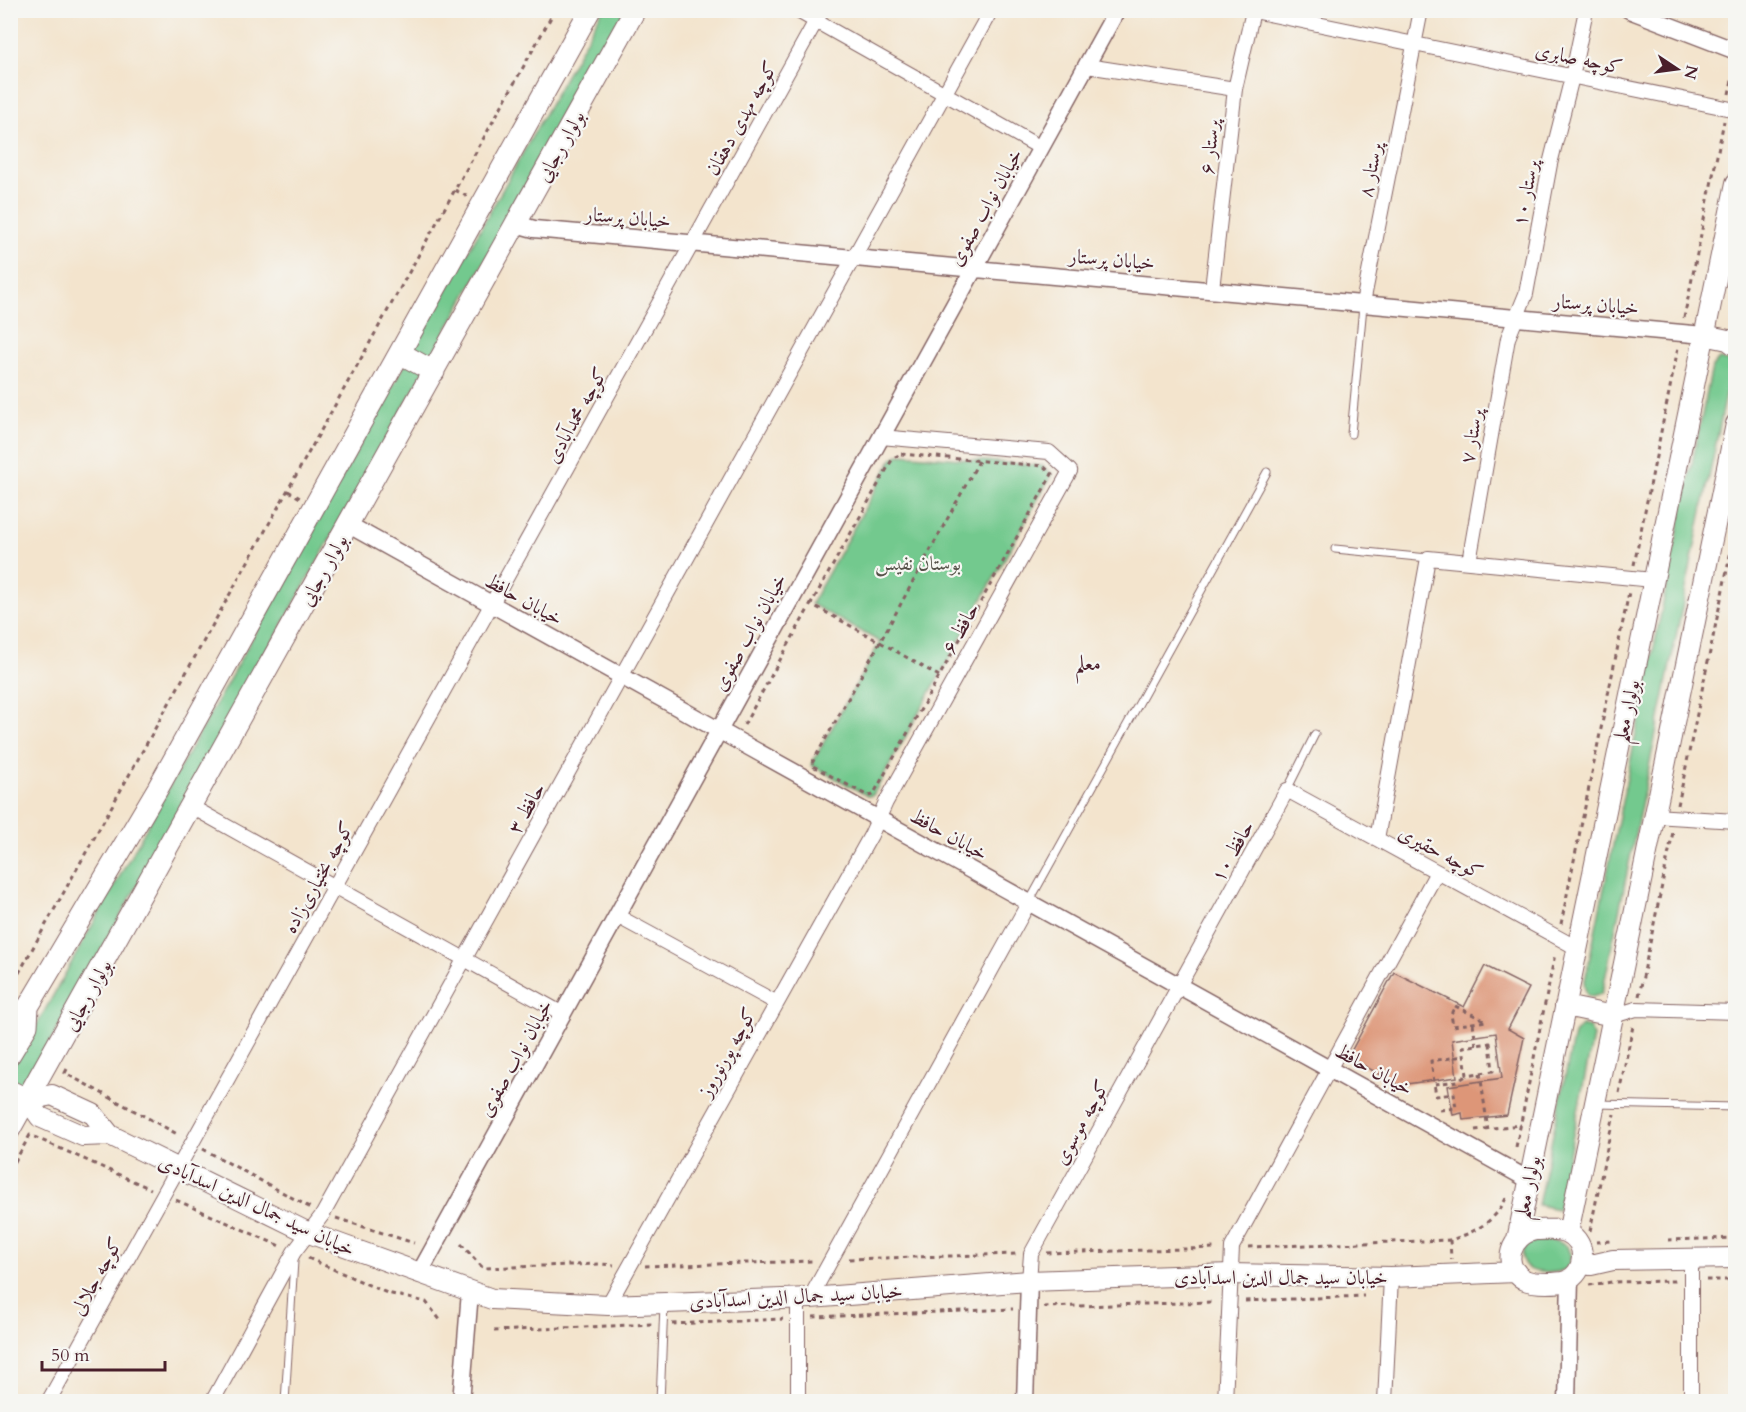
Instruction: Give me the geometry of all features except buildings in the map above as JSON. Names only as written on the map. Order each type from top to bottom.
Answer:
[{"type":"main road","name":"بولوار رجایی","points":[[10,1020],[28,1007],[158,788],[590,10]]},
{"type":"main road","name":"بولوار رجایی","points":[[10,1129],[16,1098],[192,807],[635,10]]},
{"type":"main road","name":"بولوار معلم","points":[[1516,1240],[1736,183]]},
{"type":"main road","points":[[1704,335],[1728,340],[1736,346]]},
{"type":"main road","points":[[400,353],[434,372]]},
{"type":"main road","points":[[1568,1233],[1736,424]]},
{"type":"main road","points":[[1565,1006],[1613,1016]]},
{"type":"main road","points":[[10,1054],[27,1026],[28,1007]]},
{"type":"main road","name":"خیابان سید جمال الدین اسدآبادی","points":[[16,1098],[40,1117],[83,1136],[110,1135],[309,1233],[492,1299],[608,1305],[664,1303],[802,1305],[1029,1281],[1231,1274],[1390,1286],[1516,1272]]},
{"type":"main road","points":[[1574,1277],[1582,1257],[1581,1246],[1568,1233],[1557,1230],[1527,1231],[1512,1245],[1510,1256],[1512,1266],[1526,1281],[1535,1282],[1557,1283],[1574,1277],[1591,1264],[1613,1260],[1736,1258]]},
{"type":"street","points":[[796,10],[819,16],[881,58],[1041,148]]},
{"type":"street","name":"حافظ ۳","points":[[212,1401],[294,1252],[323,1214],[991,10]]},
{"type":"street","name":"خیابان نواب صفوی","points":[[419,1274],[1118,10]]},
{"type":"street","name":"پرستار ۸","points":[[1364,303],[1421,10]]},
{"type":"street","name":"پرستار ۱۰","points":[[1516,317],[1526,294],[1550,164],[1586,10]]},
{"type":"street","points":[[1629,10],[1736,51]]},
{"type":"street","name":"کوچه صابری","points":[[1251,11],[1731,109]]},
{"type":"street","name":"پرستار ۶","points":[[1212,290],[1235,89],[1251,11]]},
{"type":"street","name":"کوچه مهدی دهقان","points":[[693,243],[819,16]]},
{"type":"street","points":[[1087,66],[1235,89]]},
{"type":"street","name":"خیابان پرستار","points":[[516,224],[534,229],[1704,335]]},
{"type":"street","name":"کوچه محمدآبادی","points":[[493,605],[693,243]]},
{"type":"street","name":"پرستار ۷","points":[[1469,562],[1508,338],[1516,317]]},
{"type":"street","points":[[881,437],[989,447]]},
{"type":"street","name":"حافظ ۶","points":[[878,818],[1070,471],[1049,452],[989,447]]},
{"type":"street","name":"خیابان حافظ","points":[[349,525],[1529,1180]]},
{"type":"street","points":[[1377,839],[1428,558],[1653,580]]},
{"type":"street","name":"کوچه بختیاری‌زاده","points":[[178,1169],[493,605]]},
{"type":"street","name":"کوچه حقیری","points":[[1287,790],[1577,948]]},
{"type":"street","name":"حافظ ۱۰","points":[[1180,986],[1287,790]]},
{"type":"street","points":[[192,807],[563,1014]]},
{"type":"street","points":[[1654,816],[1736,820]]},
{"type":"street","name":"کوچه پورنوروز","points":[[608,1305],[871,835],[878,818]]},
{"type":"street","points":[[1225,1401],[1232,1247],[1437,872]]},
{"type":"street","points":[[798,1401],[802,1305],[831,1260],[1029,902]]},
{"type":"street","points":[[617,916],[777,1003]]},
{"type":"street","name":"کوچه موسوی","points":[[1029,1281],[1031,1254],[1180,986]]},
{"type":"street","points":[[1613,1016],[1636,1009],[1736,1012]]},
{"type":"street","name":"کوچه جلالی","points":[[48,1401],[178,1169]]},
{"type":"street","points":[[1691,1258],[1691,1401]]},
{"type":"street","points":[[1567,1401],[1574,1277]]},
{"type":"street","points":[[1025,1401],[1029,1281]]},
{"type":"street","points":[[1385,1401],[1390,1286]]},
{"type":"street","points":[[461,1401],[470,1292]]},
{"type":"lane","points":[[1351,434],[1364,303]]},
{"type":"lane","points":[[1029,902],[1267,472]]},
{"type":"lane","points":[[1335,549],[1428,558]]},
{"type":"lane","name":"حافظ ۱۰","points":[[1287,790],[1315,734]]},
{"type":"lane","points":[[1594,1104],[1736,1107]]},
{"type":"lane","points":[[285,1401],[294,1252]]},
{"type":"lane","points":[[660,1401],[664,1303]]},
{"type":"path","points":[[10,989],[555,10]]},
{"type":"path","points":[[461,1244],[483,1268],[600,1264],[630,1267],[1450,1240],[1470,1234],[1484,1225],[1506,1200],[1681,333],[1731,109],[1736,61]]},
{"type":"path","points":[[742,727],[893,458],[901,454],[979,461],[1043,466],[1052,474],[873,795],[868,796],[811,765],[979,461],[989,447]]},
{"type":"path","points":[[1588,1242],[1736,527]]},
{"type":"path","points":[[811,604],[952,683]]},
{"type":"path","points":[[1455,1006],[1486,1021],[1473,1023],[1453,1026],[1451,1014],[1455,1006]]},
{"type":"path","points":[[1473,1023],[1476,1045]]},
{"type":"path","points":[[1434,1084],[1458,1081],[1467,1075],[1493,1071],[1490,1043],[1463,1047],[1467,1075]]},
{"type":"path","points":[[1449,1116],[1440,1110],[1456,1108],[1454,1094],[1436,1096],[1431,1061],[1464,1056]]},
{"type":"path","points":[[65,1072],[323,1214],[414,1243]]},
{"type":"path","points":[[1480,1073],[1488,1130]]},
{"type":"path","points":[[1468,1126],[1477,1131],[1521,1125]]},
{"type":"path","points":[[10,1170],[30,1136],[387,1293],[426,1302],[441,1321]]},
{"type":"path","points":[[1574,1277],[1612,1282],[1736,1280]]},
{"type":"path","points":[[494,1331],[663,1324],[802,1305],[1028,1308],[1230,1302],[1390,1286]]},
{"type":"green space","points":[[602,11],[624,11],[28,1082],[21,1086],[11,1081],[11,1071]]},
{"type":"green space","points":[[1719,359],[1728,361],[1731,371],[1603,989],[1601,994],[1592,997],[1587,995],[1584,985],[1712,367]]},
{"type":"green space","name":"بوستان نفیس","points":[[901,454],[1043,466],[1052,474],[873,795],[868,796],[811,765],[880,642],[811,604],[893,458]]},
{"type":"green space","points":[[1581,1026],[1590,1028],[1593,1037],[1558,1209],[1538,1205],[1574,1034]]},
{"type":"green space","points":[[1537,1241],[1556,1241],[1567,1246],[1571,1257],[1567,1268],[1546,1273],[1526,1267],[1522,1258],[1523,1250],[1528,1244]]},
{"type":"district","name":"معلم","points":[[1088,663]]}]
